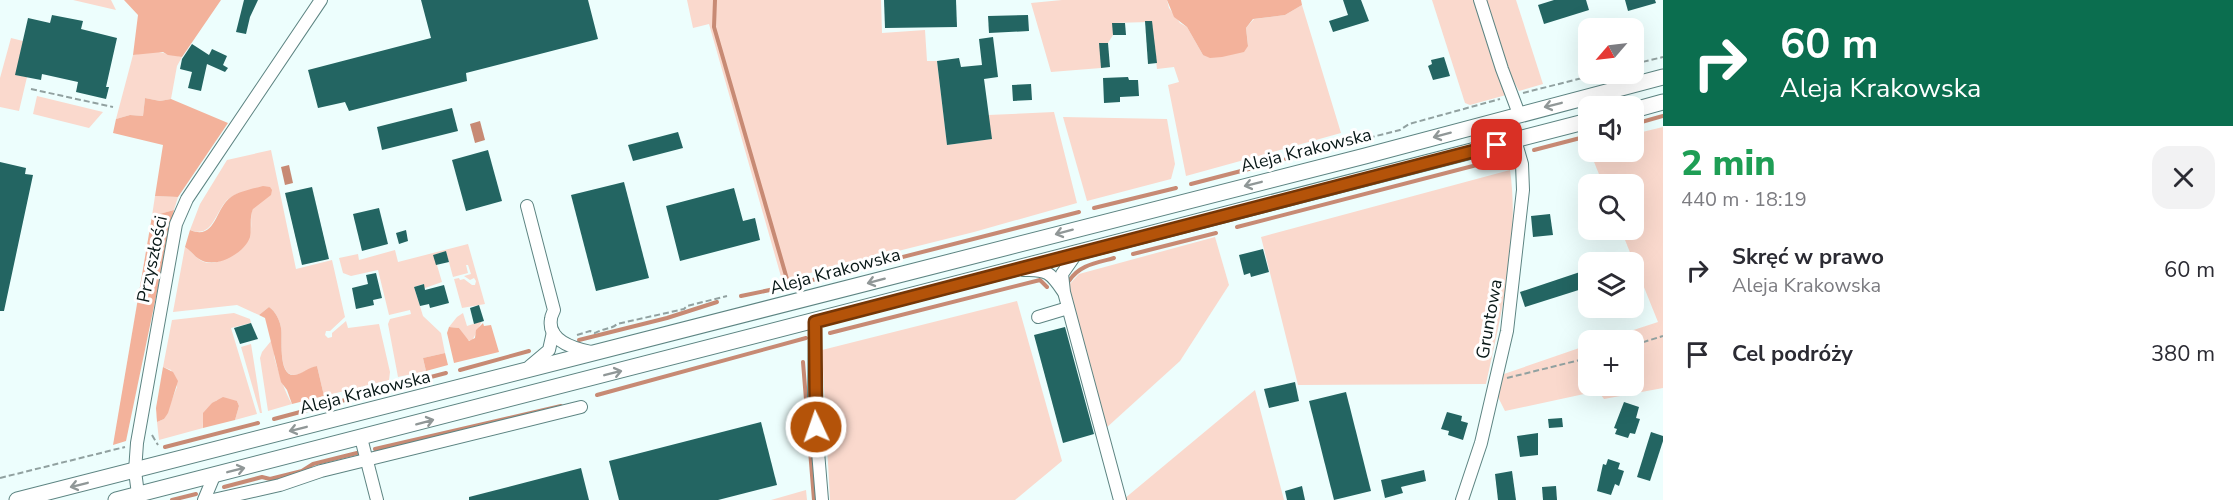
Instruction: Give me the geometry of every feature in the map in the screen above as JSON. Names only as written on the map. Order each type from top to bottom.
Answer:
[{"type":"main road","name":"Aleja Krakowska","points":[[17,500],[1663,78]]},
{"type":"main road","points":[[1644,107],[1663,102]]},
{"type":"main road","points":[[116,500],[815,322],[1578,124]]},
{"type":"street","name":"Przyszłości","points":[[138,494],[135,471],[139,432],[176,224],[187,199],[321,0]]},
{"type":"street","points":[[1480,0],[1519,114]]},
{"type":"street","name":"Gruntowa","points":[[1462,500],[1481,443],[1507,331],[1523,190],[1522,164],[1515,140]]},
{"type":"street","points":[[527,206],[554,310],[550,321],[553,332],[565,345],[595,353]]},
{"type":"street","points":[[1076,254],[1062,273],[1064,292],[1120,500]]},
{"type":"street","points":[[1009,271],[1039,270],[1048,273],[1064,292]]},
{"type":"street","points":[[1038,317],[1068,309]]},
{"type":"street","points":[[815,322],[814,403],[822,500]]},
{"type":"street","points":[[523,371],[549,350],[553,332]]},
{"type":"street","points":[[213,500],[581,407]]},
{"type":"street","points":[[361,438],[377,500]]},
{"type":"street","points":[[204,500],[214,476]]},
{"type":"path","points":[[1644,62],[1663,57]]},
{"type":"path","points":[[1360,141],[1489,101],[1578,79]]},
{"type":"path","points":[[31,89],[113,107]]},
{"type":"path","points":[[574,336],[590,331],[595,333],[600,329],[612,328],[618,324],[684,309],[687,306],[727,296]]},
{"type":"path","points":[[1644,342],[1663,336]]},
{"type":"path","points":[[1496,381],[1578,360]]},
{"type":"path","points":[[151,430],[152,437],[158,445]]},
{"type":"path","points":[[0,478],[128,446]]},
{"type":"path","points":[[98,454],[100,461]]},
{"type":"shaded area","points":[[73,0],[111,0],[116,10]]},
{"type":"shaded area","points":[[124,0],[221,0],[182,57],[163,52],[133,55],[138,15]]},
{"type":"shaded area","points":[[687,0],[881,0],[882,33],[925,30],[927,61],[937,61],[947,145],[991,139],[988,115],[1054,112],[1077,203],[974,232],[782,280],[709,24],[693,28]]},
{"type":"shaded area","points":[[1062,0],[1167,0],[1169,8],[1180,23],[1187,27],[1203,55],[1248,45],[1246,28],[1254,19],[1285,15],[1302,5],[1341,133],[1186,176],[1168,85],[1179,82],[1174,67],[1157,69],[1153,32],[1149,22],[1113,23],[1113,35],[1108,43],[1100,43],[1101,68],[1051,72],[1031,3]]},
{"type":"shaded area","points":[[1167,0],[1301,0],[1302,5],[1285,15],[1253,19],[1246,28],[1248,46],[1244,52],[1210,58],[1203,55],[1187,27],[1174,17]]},
{"type":"shaded area","points":[[1432,0],[1476,0],[1506,95],[1470,105],[1465,103]]},
{"type":"shaded area","points":[[1484,0],[1516,0],[1543,84],[1519,91],[1504,63]]},
{"type":"shaded area","points":[[11,38],[23,41],[16,75],[27,77],[19,111],[0,107],[0,78]]},
{"type":"shaded area","points":[[154,51],[182,57],[177,66],[171,99],[160,101],[145,98],[143,116],[130,115],[116,119],[133,55]]},
{"type":"shaded area","points":[[37,96],[103,112],[89,128],[33,114]]},
{"type":"shaded area","points":[[145,98],[160,101],[171,99],[228,123],[178,197],[155,196],[163,145],[113,133],[116,119],[130,115],[143,116]]},
{"type":"shaded area","points":[[1063,117],[1167,119],[1175,164],[1171,179],[1087,201]]},
{"type":"shaded area","points":[[480,121],[485,140],[475,143],[470,124]]},
{"type":"shaded area","points":[[1663,127],[1663,388],[1644,392],[1644,330],[1634,330],[1658,322],[1644,287],[1644,252],[1630,252],[1625,240],[1644,240],[1644,174],[1599,174],[1594,162],[1644,162],[1644,132]]},
{"type":"shaded area","points":[[271,150],[296,269],[332,260],[345,317],[330,331],[326,331],[325,335],[328,338],[332,337],[332,333],[346,321],[348,328],[379,324],[390,372],[389,380],[324,396],[317,366],[295,375],[289,374],[283,363],[280,325],[275,313],[269,307],[259,315],[237,305],[173,312],[185,247],[200,260],[214,263],[236,251],[247,239],[251,230],[253,209],[239,193],[227,200],[208,228],[197,232],[190,230],[200,204],[227,160]]},
{"type":"shaded area","points":[[289,165],[293,183],[285,185],[281,167]]},
{"type":"shaded area","points":[[1510,170],[1513,224],[1511,250],[1503,304],[1486,384],[1298,385],[1261,237]]},
{"type":"shaded area","points":[[263,186],[270,187],[271,195],[253,209],[250,237],[236,254],[221,261],[206,262],[197,258],[185,247],[190,230],[199,232],[210,227],[231,197]]},
{"type":"shaded area","points":[[155,196],[178,197],[174,210],[152,216]]},
{"type":"shaded area","points":[[174,210],[126,441],[113,445],[152,216]]},
{"type":"shaded area","points":[[1215,237],[1229,285],[1180,361],[1105,429],[1067,287],[1079,274]]},
{"type":"shaded area","points":[[468,244],[485,304],[462,308],[454,279],[464,279],[475,285],[474,278],[470,280],[464,276],[471,274],[468,265],[466,265],[468,273],[453,277],[446,251],[434,255],[442,282],[425,288],[423,284],[414,287],[423,316],[441,333],[445,353],[423,358],[426,371],[398,377],[388,324],[390,319],[411,314],[410,310],[389,315],[378,270],[351,276],[343,273],[339,258],[358,254],[359,260],[395,250],[398,262]]},
{"type":"shaded area","points":[[1017,301],[1062,461],[1015,500],[830,500],[822,350]]},
{"type":"shaded area","points":[[269,307],[275,313],[280,325],[282,356],[286,370],[289,374],[295,375],[317,366],[324,396],[292,404],[281,382],[265,318],[259,315]]},
{"type":"shaded area","points":[[234,313],[250,319],[251,323],[231,328],[257,414],[235,420],[239,406],[237,401],[217,400],[206,412],[203,428],[159,440],[157,422],[164,419],[177,387],[171,370],[163,367],[172,320]]},
{"type":"shaded area","points":[[463,313],[467,326],[482,321],[472,341],[467,340],[459,328],[449,327]]},
{"type":"shaded area","points":[[483,323],[484,326],[491,325],[499,352],[454,363],[447,333],[449,327],[459,328],[469,341],[475,338],[476,330]]},
{"type":"shaded area","points":[[271,341],[280,377],[292,404],[268,411],[260,358]]},
{"type":"shaded area","points":[[251,344],[262,413],[260,413],[241,347]]},
{"type":"shaded area","points":[[1578,348],[1578,395],[1505,411],[1498,397],[1501,375]]},
{"type":"shaded area","points":[[445,353],[448,365],[426,371],[423,358]]},
{"type":"shaded area","points":[[163,367],[173,372],[178,381],[168,413],[164,419],[157,422],[156,408]]},
{"type":"shaded area","points":[[1255,390],[1284,500],[1124,500],[1124,499]]},
{"type":"shaded area","points":[[1602,396],[1620,396],[1604,399]]},
{"type":"shaded area","points":[[223,397],[237,401],[239,406],[235,420],[203,428],[203,413],[212,403]]},
{"type":"shaded area","points":[[806,490],[807,500],[771,500]]},
{"type":"building","points":[[244,0],[258,0],[250,17],[246,34],[236,32]]},
{"type":"building","points":[[421,0],[588,0],[598,39],[466,73],[467,81],[349,111],[345,102],[318,108],[308,70],[431,38]]},
{"type":"building","points":[[884,0],[956,0],[957,27],[885,28]]},
{"type":"building","points":[[1343,0],[1361,0],[1369,21],[1333,32],[1329,21],[1348,15]]},
{"type":"building","points":[[1554,0],[1586,0],[1589,10],[1544,24],[1538,5]]},
{"type":"building","points":[[1625,0],[1655,0],[1656,3],[1628,11]]},
{"type":"building","points":[[52,15],[83,21],[81,29],[117,38],[106,87],[109,87],[106,99],[76,92],[78,82],[42,74],[41,80],[15,75],[28,18],[50,23]]},
{"type":"building","points":[[1028,15],[1029,31],[989,33],[988,16]]},
{"type":"building","points":[[1145,21],[1152,21],[1157,63],[1148,64]]},
{"type":"building","points":[[1112,23],[1125,23],[1126,35],[1113,35]]},
{"type":"building","points":[[993,37],[998,77],[984,79],[992,139],[947,145],[937,61],[959,58],[961,67],[982,65],[979,39]]},
{"type":"building","points":[[1099,43],[1108,43],[1110,67],[1101,68]]},
{"type":"building","points":[[192,44],[209,55],[212,49],[227,56],[223,65],[228,68],[225,72],[207,64],[201,91],[188,88],[192,72],[180,69],[182,59]]},
{"type":"building","points":[[1444,57],[1450,76],[1433,80],[1428,66],[1432,64],[1431,60]]},
{"type":"building","points":[[1128,77],[1129,80],[1138,80],[1139,96],[1120,97],[1120,102],[1104,103],[1103,78]]},
{"type":"building","points":[[1031,84],[1032,100],[1013,101],[1012,85]]},
{"type":"building","points":[[452,108],[458,131],[382,150],[377,127]]},
{"type":"building","points":[[678,132],[683,148],[633,161],[628,145]]},
{"type":"building","points":[[488,150],[502,201],[466,211],[452,160]]},
{"type":"building","points":[[0,162],[26,168],[25,174],[33,175],[4,311],[0,311]]},
{"type":"building","points":[[624,182],[649,278],[596,291],[571,195]]},
{"type":"building","points":[[312,187],[329,259],[302,265],[285,193]]},
{"type":"building","points":[[734,188],[743,221],[755,218],[760,240],[680,261],[666,206]]},
{"type":"building","points":[[379,208],[388,244],[362,251],[353,214]]},
{"type":"building","points":[[1550,214],[1553,235],[1533,237],[1531,216]]},
{"type":"building","points":[[406,230],[408,241],[399,244],[396,233]]},
{"type":"building","points":[[1263,249],[1269,272],[1251,277],[1250,273],[1244,275],[1239,255]]},
{"type":"building","points":[[446,251],[449,262],[436,265],[433,255]]},
{"type":"building","points":[[376,273],[382,298],[373,300],[374,305],[356,309],[352,288],[368,284],[366,275]]},
{"type":"building","points":[[1578,273],[1578,290],[1525,307],[1520,292]]},
{"type":"building","points":[[424,284],[425,290],[444,285],[449,303],[430,308],[429,304],[420,306],[414,287]]},
{"type":"building","points":[[479,305],[484,321],[474,324],[470,308]]},
{"type":"building","points":[[251,323],[258,339],[240,344],[234,328]]},
{"type":"building","points":[[1065,327],[1094,434],[1063,443],[1034,335]]},
{"type":"building","points":[[1295,382],[1299,401],[1269,408],[1264,389]]},
{"type":"building","points":[[1346,392],[1371,491],[1334,500],[1309,401]]},
{"type":"building","points":[[1624,402],[1639,407],[1636,418],[1640,419],[1635,434],[1630,433],[1628,438],[1615,434],[1617,429],[1614,428]]},
{"type":"building","points":[[1447,412],[1462,416],[1461,421],[1468,423],[1463,440],[1448,435],[1449,431],[1441,429]]},
{"type":"building","points":[[1562,418],[1563,427],[1549,428],[1548,419]]},
{"type":"building","points":[[761,422],[777,485],[718,500],[619,500],[609,461]]},
{"type":"building","points":[[1651,432],[1663,436],[1663,441],[1650,481],[1637,477]]},
{"type":"building","points":[[1538,433],[1538,455],[1520,457],[1517,436]]},
{"type":"building","points":[[1608,459],[1620,463],[1618,469],[1624,471],[1619,486],[1615,484],[1611,495],[1597,491],[1603,464],[1606,465]]},
{"type":"building","points":[[581,468],[589,500],[469,500],[469,497]]},
{"type":"building","points":[[1424,470],[1426,481],[1401,487],[1403,493],[1385,498],[1381,480]]},
{"type":"building","points":[[1512,471],[1516,500],[1498,500],[1495,474]]},
{"type":"building","points":[[1302,486],[1305,500],[1287,500],[1285,491]]},
{"type":"building","points":[[1556,486],[1557,500],[1543,500],[1542,487]]},
{"type":"waterway","points":[[715,0],[714,27],[789,286]]},
{"type":"waterway","points":[[1644,121],[1663,116]]},
{"type":"waterway","points":[[1534,150],[1578,139]]},
{"type":"waterway","points":[[1286,159],[1343,145]]},
{"type":"waterway","points":[[1237,227],[1500,159]]},
{"type":"waterway","points":[[1191,184],[1268,164]]},
{"type":"waterway","points":[[1094,208],[1176,188]]},
{"type":"waterway","points":[[741,296],[789,286],[1079,212]]},
{"type":"waterway","points":[[1133,254],[1216,233]]},
{"type":"waterway","points":[[1069,281],[1083,268],[1114,258]]},
{"type":"waterway","points":[[830,333],[1040,280],[1047,287]]},
{"type":"waterway","points":[[579,340],[667,318],[717,302]]},
{"type":"waterway","points":[[597,395],[806,338]]},
{"type":"waterway","points":[[460,370],[529,351]]},
{"type":"waterway","points":[[803,362],[814,500]]},
{"type":"waterway","points":[[404,384],[446,373]]},
{"type":"waterway","points":[[274,419],[390,388]]},
{"type":"waterway","points":[[375,449],[561,406]]},
{"type":"waterway","points":[[165,447],[258,423]]},
{"type":"waterway","points":[[224,487],[262,477],[270,479],[302,471],[313,464],[357,453]]},
{"type":"waterway","points":[[172,500],[196,494]]},
{"type":"route","points":[[816,427],[815,322],[1497,145]]}]
